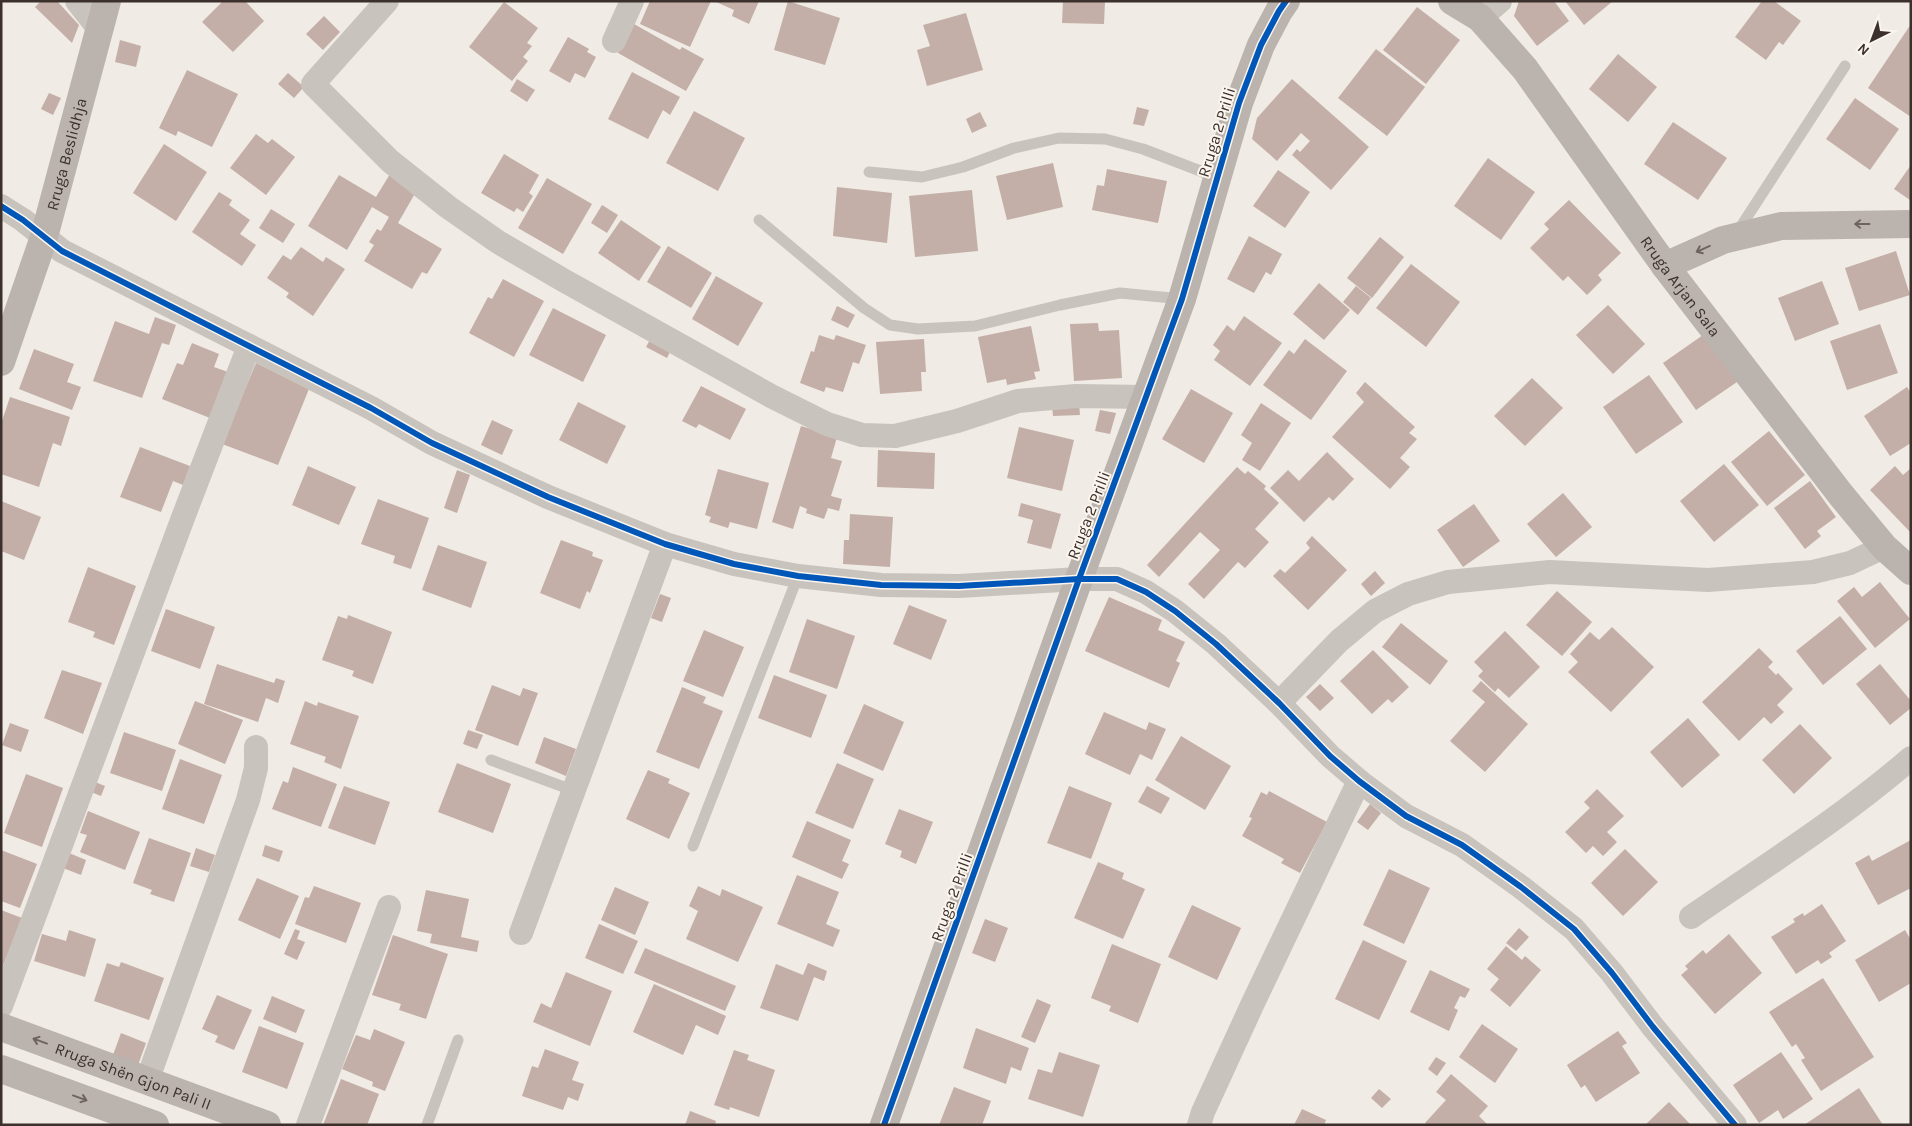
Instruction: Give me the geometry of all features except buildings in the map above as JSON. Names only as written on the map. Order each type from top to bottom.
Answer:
[{"type":"street","points":[[77,1],[100,30]]},
{"type":"street","name":"Rruga Beslidhja","points":[[1,362],[44,237],[107,1]]},
{"type":"street","points":[[387,1],[313,84],[390,161],[448,207],[498,242],[772,396],[827,424],[862,435],[895,436],[957,422],[1018,401],[1076,396],[1147,397]]},
{"type":"street","points":[[614,41],[632,1]]},
{"type":"street","name":"Rruga 2 Prilli","points":[[884,1125],[1079,579],[1182,299],[1238,103],[1261,45],[1286,1]]},
{"type":"street","name":"Rruga Arjan Sala","points":[[1452,1],[1490,10],[1526,69],[1665,266],[1840,495],[1884,547],[1911,571]]},
{"type":"street","points":[[1,206],[62,251],[371,408],[432,443],[548,497],[665,544],[734,564],[798,576],[881,584],[959,586],[1079,579],[1116,579],[1146,592],[1175,611],[1216,644],[1280,703],[1330,756],[1359,781],[1406,816],[1462,845],[1521,887],[1574,929],[1735,1125]]},
{"type":"street","points":[[1665,266],[1723,240],[1781,226],[1910,223]]},
{"type":"street","points":[[1,1006],[249,346]]},
{"type":"street","points":[[520,933],[665,544]]},
{"type":"street","points":[[1280,703],[1339,641],[1375,612],[1408,594],[1448,582],[1550,572],[1708,580],[1813,572],[1850,563],[1884,547]]},
{"type":"street","points":[[147,1081],[248,800],[256,768],[256,747]]},
{"type":"street","points":[[1692,917],[1880,784],[1911,758]]},
{"type":"street","points":[[1199,1125],[1203,1112],[1253,1003],[1359,781]]},
{"type":"street","points":[[308,1125],[389,907]]},
{"type":"street","name":"Rruga Shën Gjon Pali II","points":[[1,1027],[267,1125]]},
{"type":"street","points":[[1,1069],[155,1125]]},
{"type":"lane","points":[[1734,237],[1845,66]]},
{"type":"lane","points":[[869,172],[922,177],[962,167],[1014,148],[1059,138],[1105,139],[1143,149],[1216,176]]},
{"type":"lane","points":[[759,220],[864,308],[890,325],[918,329],[975,326],[1060,305],[1120,293],[1182,299]]},
{"type":"lane","points":[[693,846],[798,576]]},
{"type":"lane","points":[[491,760],[572,790]]},
{"type":"lane","points":[[427,1125],[458,1040]]},
{"type":"cycle path","points":[[884,1125],[1079,579],[1182,299],[1239,103],[1261,45],[1286,1]]},
{"type":"cycle path","points":[[1,206],[23,220],[62,251],[371,408],[432,443],[548,497],[665,544],[734,564],[798,576],[881,585],[959,586],[1079,579],[1117,579],[1146,592],[1175,611],[1216,644],[1279,703],[1330,756],[1359,781],[1406,816],[1462,845],[1521,887],[1574,929],[1735,1125]]}]
